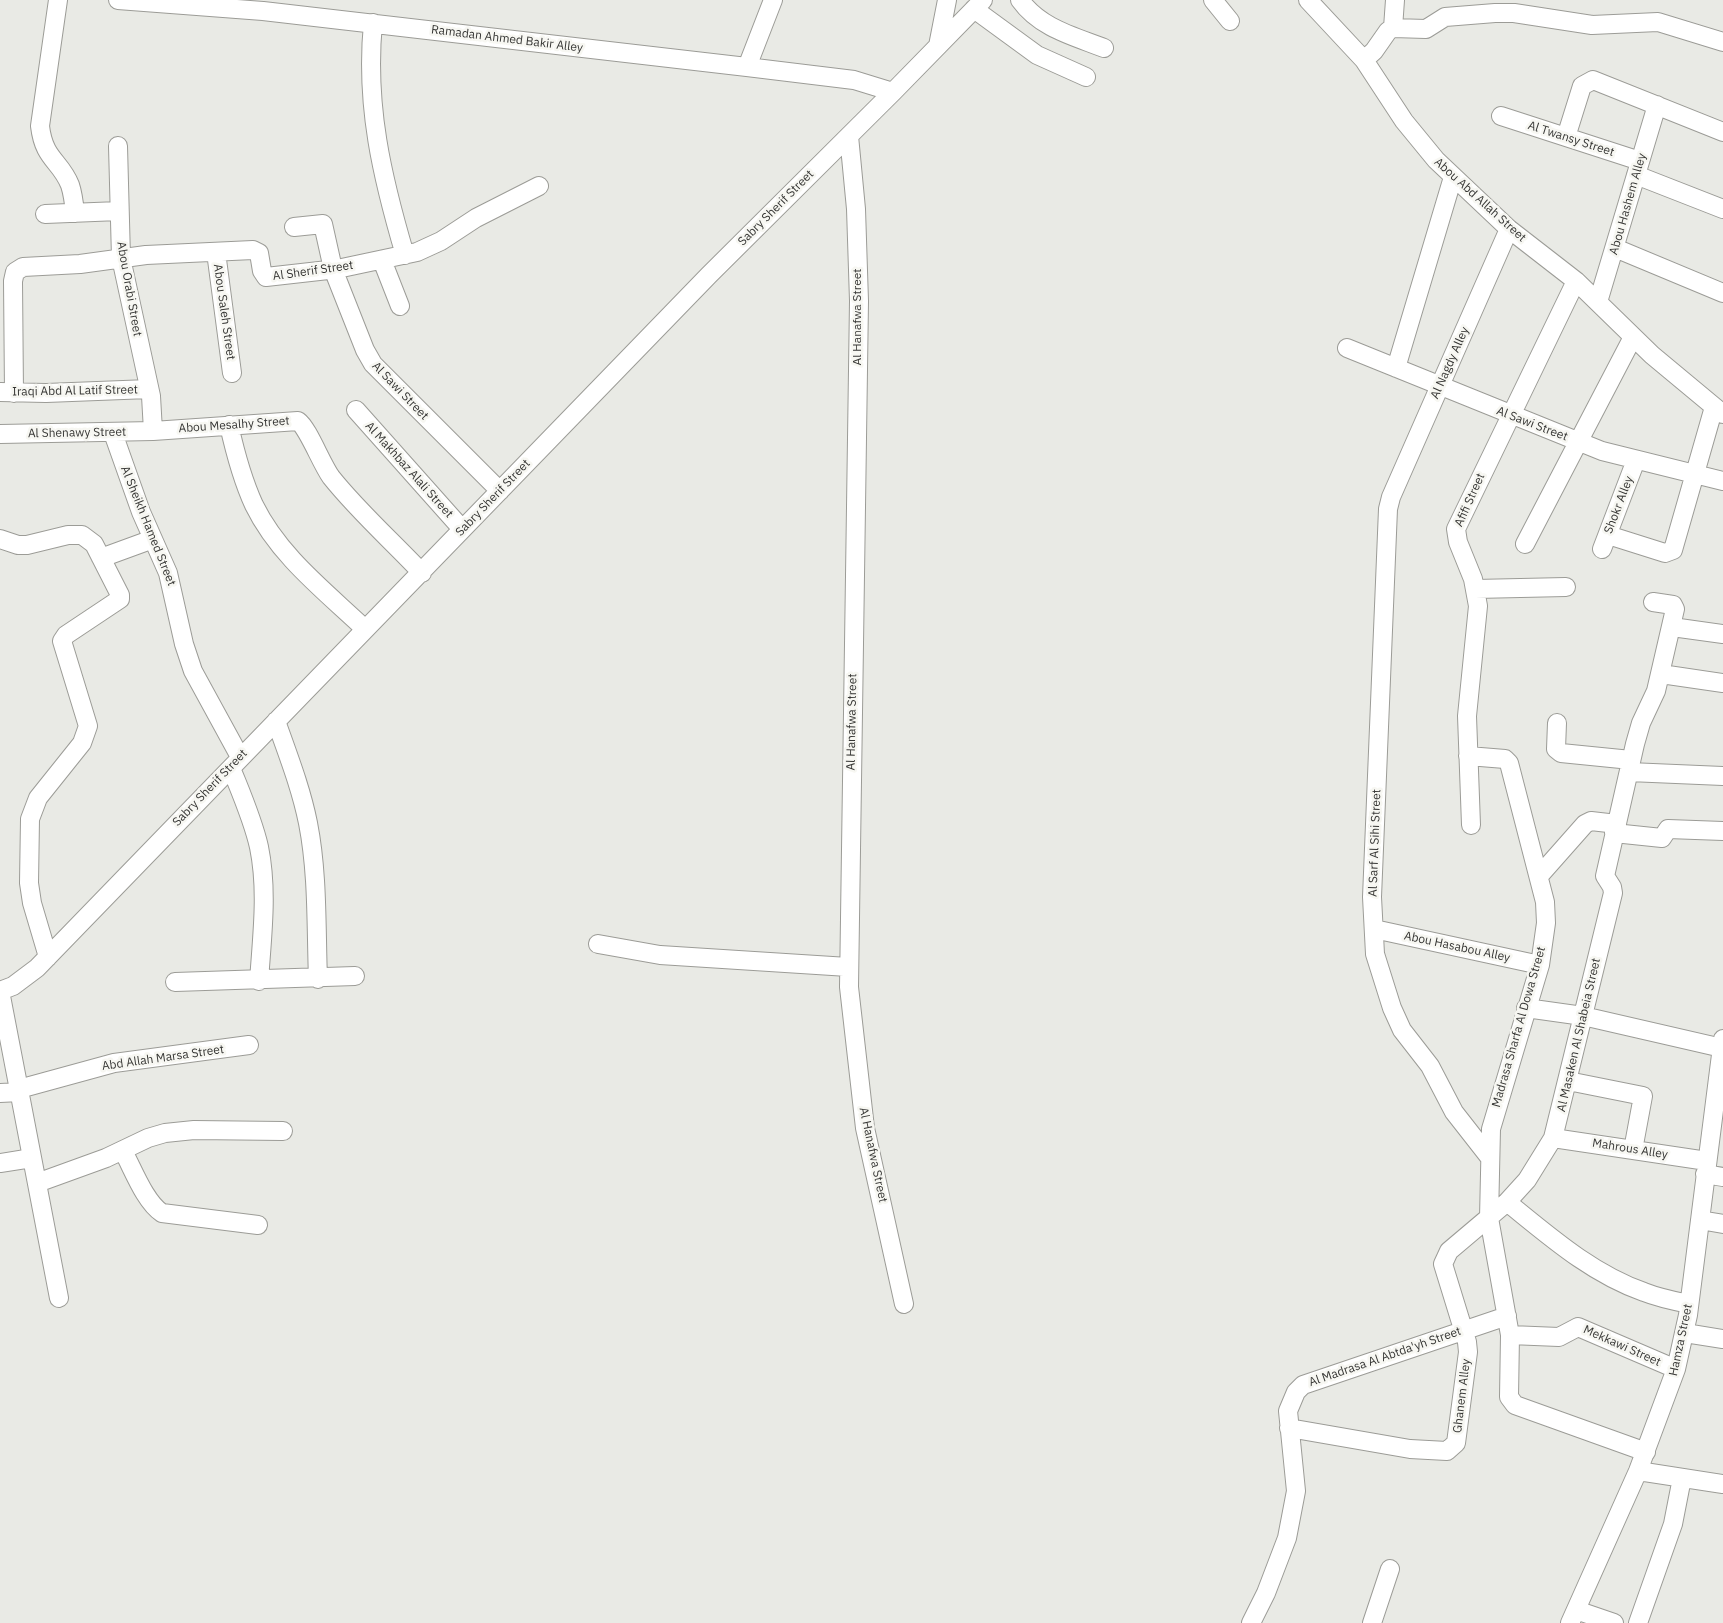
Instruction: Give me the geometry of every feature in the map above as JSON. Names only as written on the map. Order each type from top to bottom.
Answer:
[{"type":"street","points":[[58,0],[40,126],[42,140],[47,153],[69,184],[74,213]]},
{"type":"street","name":"Ramadan Ahmed Bakir Alley","points":[[118,0],[236,8],[747,67],[854,80],[893,92]]},
{"type":"street","points":[[747,67],[773,0]]},
{"type":"street","points":[[938,47],[947,0]]},
{"type":"street","points":[[1020,0],[1032,15],[1042,22],[1104,48]]},
{"type":"street","points":[[1213,0],[1230,21]]},
{"type":"street","name":"Abou Abd Allah Street","points":[[1308,0],[1364,60],[1404,121],[1436,160],[1509,229],[1576,281],[1633,337],[1718,411]]},
{"type":"street","points":[[1393,28],[1395,0]]},
{"type":"street","points":[[978,5],[1027,49],[1086,77]]},
{"type":"street","name":"Sabry Sherif Street","points":[[0,991],[22,980],[48,957],[235,762],[422,573],[709,274],[978,5]]},
{"type":"street","points":[[1364,60],[1374,51],[1388,31],[1393,28],[1426,29],[1442,18],[1449,16],[1535,8],[1592,25],[1658,22],[1723,42]]},
{"type":"street","points":[[373,23],[371,84],[380,164],[404,255]]},
{"type":"street","points":[[1566,137],[1580,91],[1587,82],[1598,81],[1723,132]]},
{"type":"street","name":"Abou Hashem Alley","points":[[1598,302],[1657,105]]},
{"type":"street","name":"Al Twansy Street","points":[[1501,116],[1566,137],[1638,168],[1723,209]]},
{"type":"street","name":"Al Hanafwa Street","points":[[849,136],[858,237],[859,310],[848,966],[865,1128],[904,1304]]},
{"type":"street","name":"Abou Orabi Street","points":[[118,146],[121,258],[149,389],[153,431]]},
{"type":"street","points":[[1396,368],[1453,177]]},
{"type":"street","name":"Al Sherif Street","points":[[7,392],[13,281],[15,272],[23,267],[121,258],[256,251],[260,256],[262,271],[266,277],[333,269],[404,255],[436,244],[476,218],[539,186]]},
{"type":"street","points":[[45,214],[119,211]]},
{"type":"street","name":"Al Sawi Street","points":[[294,227],[323,224],[333,269],[364,350],[373,364],[500,491]]},
{"type":"street","name":"Al Nagdy Alley","points":[[1391,496],[1509,229]]},
{"type":"street","points":[[1615,248],[1723,293]]},
{"type":"street","name":"Abou Saleh Street","points":[[216,252],[232,373]]},
{"type":"street","points":[[382,260],[400,306]]},
{"type":"street","name":"Afifi Street","points":[[1472,825],[1467,716],[1478,606],[1475,589],[1458,542],[1456,529],[1576,281]]},
{"type":"street","points":[[1525,544],[1633,337]]},
{"type":"street","name":"Al Sawi Street","points":[[1346,348],[1602,451],[1723,480]]},
{"type":"street","name":"Iraqi Abd Al Latif Street","points":[[7,392],[149,389]]},
{"type":"street","name":"Al Makhbaz Alali Street","points":[[356,410],[462,530]]},
{"type":"street","points":[[1694,474],[1718,411]]},
{"type":"street","name":"Abou Mesalhy Street","points":[[153,431],[293,420],[302,424],[315,451],[332,478],[422,573]]},
{"type":"street","points":[[229,425],[244,480],[266,527],[299,567],[365,629]]},
{"type":"street","name":"Al Shenawy Street","points":[[0,434],[153,431]]},
{"type":"street","name":"Al Sheikh Hamed Street","points":[[113,432],[173,587],[184,644],[193,671],[235,762],[252,824],[262,868],[264,910],[260,981]]},
{"type":"street","name":"Shokr Alley","points":[[1636,460],[1605,542],[1671,553],[1694,474]]},
{"type":"street","name":"Al Sarf Al Sihi Street","points":[[1391,496],[1386,537],[1372,897],[1375,954],[1382,982],[1402,1030],[1430,1066],[1454,1112],[1490,1158]]},
{"type":"street","points":[[0,539],[18,545],[28,545],[68,535],[82,536],[94,544],[119,592],[120,599],[66,635],[62,645],[88,726],[82,743],[38,798],[30,819],[30,890],[48,957]]},
{"type":"street","points":[[100,558],[153,539]]},
{"type":"street","points":[[1475,589],[1566,587]]},
{"type":"street","name":"Al Masaken Al Shabeia Street","points":[[1488,1218],[1507,1202],[1527,1180],[1554,1138],[1613,893],[1612,887],[1605,876],[1630,766],[1641,723],[1654,698],[1672,627],[1674,606],[1653,602]]},
{"type":"street","points":[[1672,627],[1723,634]]},
{"type":"street","points":[[1661,674],[1723,683]]},
{"type":"street","points":[[276,721],[298,783],[308,824],[314,865],[318,979]]},
{"type":"street","points":[[1557,723],[1556,749],[1561,753],[1630,766],[1723,776]]},
{"type":"street","name":"Madrasa Sharfa Al Dowa Street","points":[[1468,756],[1505,759],[1510,763],[1545,902],[1546,922],[1540,965],[1491,1128],[1488,1218],[1510,1335],[1508,1397],[1515,1405],[1646,1452]]},
{"type":"street","points":[[1539,876],[1585,824],[1591,821],[1616,829],[1662,838],[1668,829],[1723,831]]},
{"type":"street","name":"Abou Hasabou Alley","points":[[1374,929],[1540,965]]},
{"type":"street","points":[[598,944],[669,956],[848,966]]},
{"type":"street","points":[[175,982],[260,981],[355,976]]},
{"type":"street","points":[[0,991],[59,1298]]},
{"type":"street","points":[[1526,1008],[1583,1016],[1722,1043]]},
{"type":"street","name":"Hamza Street","points":[[1573,1616],[1646,1452],[1676,1370],[1685,1334],[1706,1168],[1718,1124],[1722,1043]]},
{"type":"street","name":"Abd Allah Marsa Street","points":[[0,1093],[19,1091],[114,1062],[249,1045]]},
{"type":"street","points":[[1568,1082],[1643,1096],[1633,1150]]},
{"type":"street","points":[[37,1183],[124,1151],[136,1143],[165,1133],[194,1130],[283,1131]]},
{"type":"street","name":"Mahrous Alley","points":[[1554,1138],[1633,1150],[1706,1168],[1723,1178]]},
{"type":"street","points":[[124,1151],[154,1208],[162,1212],[258,1225]]},
{"type":"street","points":[[0,1164],[32,1158]]},
{"type":"street","points":[[1507,1202],[1561,1245],[1593,1266],[1646,1293],[1689,1304]]},
{"type":"street","name":"Ghanem Alley","points":[[1289,1428],[1410,1449],[1447,1451],[1456,1443],[1468,1366],[1467,1342],[1443,1264],[1444,1257],[1488,1218]]},
{"type":"street","points":[[1700,1220],[1723,1224]]},
{"type":"street","name":"Al Madrasa Al Abtda'yh Street","points":[[1250,1623],[1266,1593],[1287,1538],[1296,1490],[1289,1428],[1291,1401],[1303,1385],[1507,1316]]},
{"type":"street","name":"Mekkawi Street","points":[[1510,1335],[1559,1336],[1578,1327],[1676,1370]]},
{"type":"street","points":[[1685,1334],[1723,1338]]},
{"type":"street","points":[[1638,1471],[1723,1484]]},
{"type":"street","points":[[1638,1623],[1673,1524],[1682,1478]]},
{"type":"street","points":[[1372,1623],[1390,1569]]},
{"type":"street","points":[[1573,1616],[1614,1623]]}]
